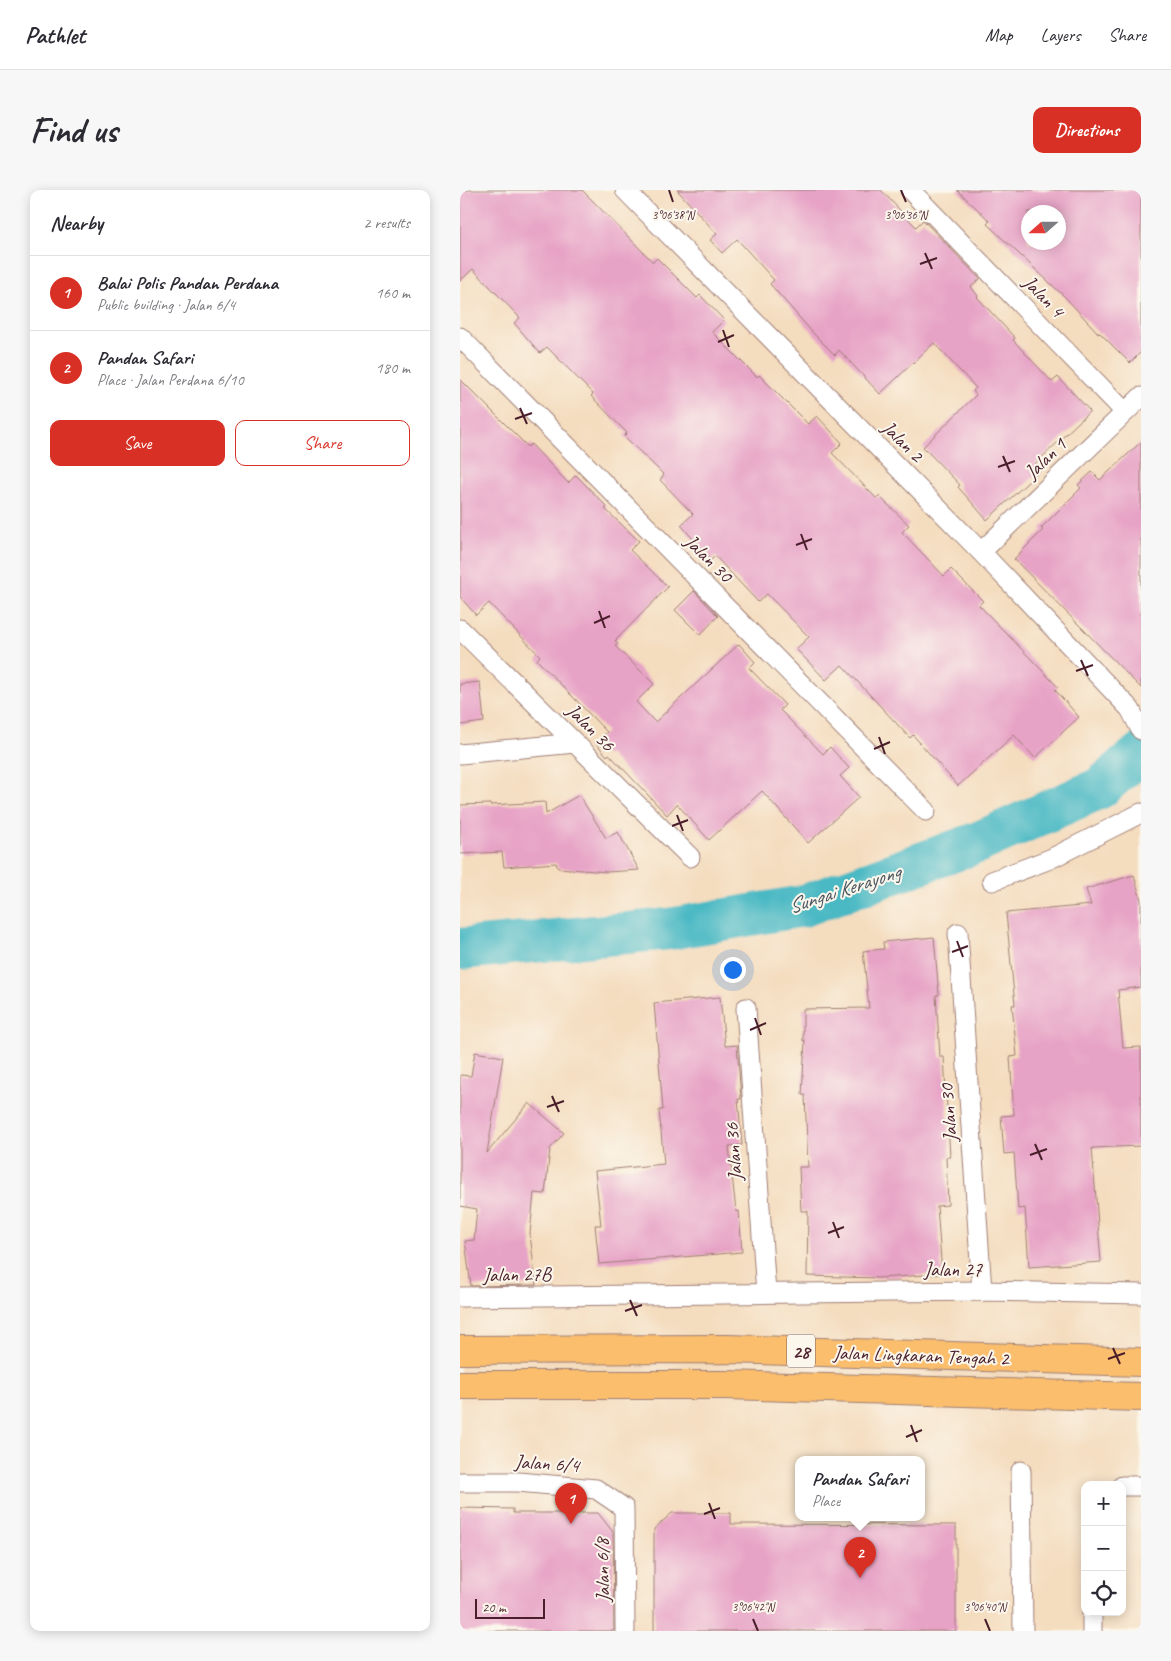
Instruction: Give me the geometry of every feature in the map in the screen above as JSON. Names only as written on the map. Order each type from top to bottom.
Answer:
[{"type":"highway","name":"Jalan Lingkaran Tengah 2","points":[[460,1350],[727,1349],[1141,1362]]},
{"type":"highway","name":"Jalan Lingkaran Tengah 2","points":[[460,1385],[725,1385],[1141,1397]]},
{"type":"street","name":"Jalan 2","points":[[625,190],[981,552],[1138,715]]},
{"type":"street","name":"Jalan 4","points":[[910,190],[1124,412]]},
{"type":"street","name":"Jalan 30","points":[[460,337],[926,811]]},
{"type":"street","name":"Jalan 1","points":[[981,552],[1141,397]]},
{"type":"street","name":"Jalan 36","points":[[460,629],[690,857]]},
{"type":"street","points":[[460,754],[575,743]]},
{"type":"street","points":[[992,881],[1050,860],[1141,813]]},
{"type":"street","name":"Jalan 30","points":[[958,933],[982,1291]]},
{"type":"street","name":"Jalan 36","points":[[746,1008],[766,1293]]},
{"type":"street","name":"Jalan 27","points":[[575,1296],[982,1291],[1141,1294]]},
{"type":"street","name":"Jalan 27B","points":[[460,1297],[575,1296]]},
{"type":"street","points":[[1021,1471],[1023,1631]]},
{"type":"street","name":"Jalan 6/4","points":[[460,1482],[518,1482],[596,1488],[624,1508]]},
{"type":"street","points":[[1126,1486],[1141,1486]]},
{"type":"street","name":"Jalan 6/8","points":[[624,1508],[625,1631]]},
{"type":"street","points":[[1092,1616],[1092,1631]]},
{"type":"building","points":[[460,190],[582,190],[653,262],[657,258],[697,298],[700,295],[724,320],[712,332],[757,377],[759,375],[808,424],[817,416],[842,443],[832,453],[876,498],[879,496],[909,525],[902,532],[944,576],[951,569],[983,601],[979,605],[1058,687],[1055,690],[1079,717],[1035,758],[1014,735],[958,786],[913,735],[910,738],[842,665],[826,680],[796,649],[809,637],[767,594],[758,602],[715,556],[711,560],[681,525],[693,514],[660,480],[664,475],[624,436],[627,433],[591,396],[593,394],[547,347],[540,353],[514,323],[520,318],[473,269],[460,281]]},
{"type":"building","points":[[677,190],[881,190],[916,227],[923,220],[980,279],[971,287],[977,297],[1052,382],[1058,377],[1090,411],[1035,464],[1041,470],[987,520],[958,487],[960,485],[923,447],[976,395],[973,391],[976,388],[934,343],[880,394],[839,350],[835,355],[813,333],[770,284],[774,280],[737,239],[722,253],[710,240],[717,234]]},
{"type":"building","points":[[957,190],[1141,190],[1141,352],[1130,363],[1099,334],[1065,297],[987,224],[990,221]]},
{"type":"building","points":[[460,379],[528,447],[531,444],[568,483],[576,475],[607,507],[605,509],[639,541],[630,550],[668,587],[615,641],[618,644],[615,646],[654,684],[636,702],[655,722],[739,644],[755,662],[749,668],[785,705],[780,710],[823,754],[830,747],[849,768],[840,776],[859,797],[808,843],[762,791],[709,840],[677,804],[667,815],[609,754],[607,756],[595,742],[607,732],[537,660],[540,656],[489,603],[476,615],[460,597]]},
{"type":"building","points":[[1141,442],[1141,688],[1014,559],[1043,530],[1041,528],[1081,488],[1078,485],[1092,472],[1100,480]]},
{"type":"building","points":[[694,591],[718,616],[700,635],[675,610]]},
{"type":"building","points":[[480,682],[484,722],[460,725],[460,684]]},
{"type":"building","points":[[579,795],[606,838],[618,832],[639,870],[607,872],[558,868],[556,863],[504,867],[502,852],[460,854],[460,805],[545,802],[546,814]]},
{"type":"building","points":[[1134,875],[1141,900],[1141,987],[1118,990],[1123,1048],[1141,1047],[1141,1146],[1092,1148],[1101,1262],[1029,1267],[1025,1208],[1018,1209],[1014,1153],[1004,1154],[1001,1116],[1014,1115],[1010,1057],[1017,1056],[1012,1005],[1015,1005],[1006,913],[1091,905],[1086,889]]},
{"type":"building","points":[[934,937],[939,995],[936,995],[940,1057],[944,1057],[950,1157],[946,1157],[948,1205],[937,1206],[942,1274],[878,1278],[807,1276],[808,1211],[801,1211],[799,1167],[808,1167],[805,1095],[802,1095],[805,1040],[803,1041],[803,1009],[869,1008],[863,951],[884,949],[883,942]]},
{"type":"building","points":[[720,997],[725,1046],[737,1045],[741,1099],[738,1099],[742,1145],[729,1146],[736,1212],[739,1211],[742,1252],[599,1264],[595,1225],[601,1225],[595,1171],[664,1164],[659,1110],[663,1110],[654,1003]]},
{"type":"building","points":[[475,1052],[503,1057],[487,1153],[529,1103],[564,1133],[550,1149],[545,1194],[534,1193],[530,1234],[536,1285],[471,1286],[465,1241],[474,1240],[477,1209],[460,1206],[460,1075],[471,1076]]},
{"type":"building","points":[[460,1508],[513,1509],[513,1513],[598,1513],[613,1532],[614,1631],[460,1631]]},
{"type":"building","points":[[672,1513],[731,1513],[731,1524],[956,1525],[956,1631],[654,1631],[654,1529]]},
{"type":"waterway","name":"Sungai Kerayong","points":[[460,949],[669,929],[803,906],[979,842],[1100,788],[1141,753]]},
{"type":"place","name":"Balai Polis Pandan Perdana","points":[[571,1524]]},
{"type":"place","name":"Pandan Safari","points":[[860,1578]]}]
